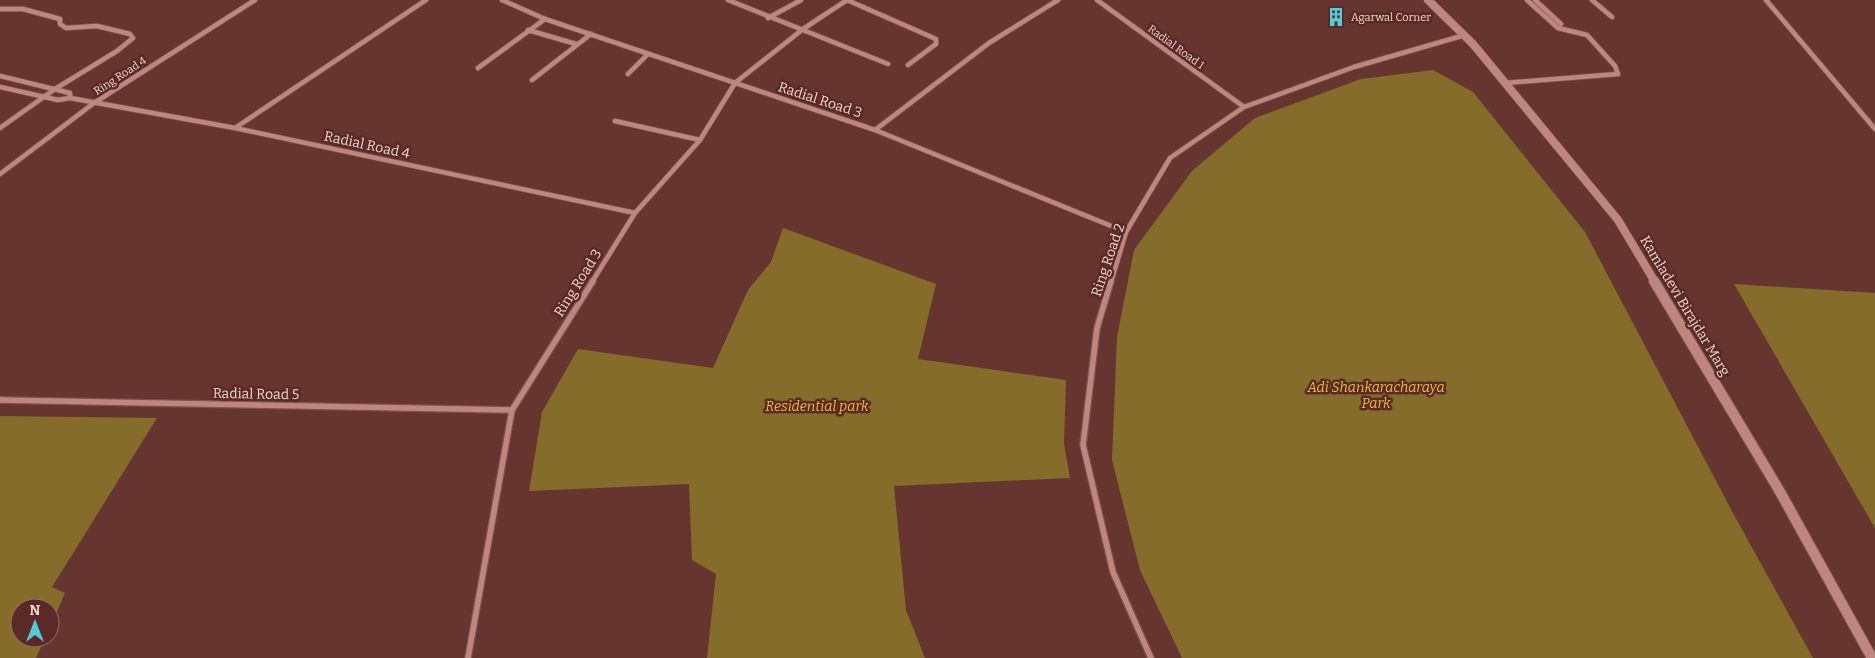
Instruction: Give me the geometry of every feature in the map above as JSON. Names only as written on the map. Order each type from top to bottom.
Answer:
[{"type":"street","name":"Ring Road 4","points":[[0,174],[94,103],[256,0]]},
{"type":"street","points":[[236,128],[426,0]]},
{"type":"street","name":"Radial Road 3","points":[[502,0],[545,19],[875,130],[1126,232]]},
{"type":"street","points":[[728,0],[768,18],[803,29],[888,64]]},
{"type":"street","points":[[768,18],[801,0]]},
{"type":"street","points":[[847,0],[936,39],[936,44],[908,65]]},
{"type":"street","name":"Ring Road 3","points":[[468,658],[512,410],[635,212],[700,140],[734,84],[803,29],[847,0]]},
{"type":"street","points":[[875,130],[989,43],[1058,0]]},
{"type":"street","name":"Radial Road 1","points":[[1097,0],[1244,107]]},
{"type":"street","name":"Kamladevi Birajdar Marg","points":[[1428,0],[1465,36],[1506,83],[1618,220],[1779,490],[1872,658]]},
{"type":"street","points":[[1506,83],[1618,74],[1615,66],[1587,36],[1581,32],[1558,28],[1527,0]]},
{"type":"street","points":[[1535,0],[1561,24]]},
{"type":"street","points":[[1592,0],[1612,17]]},
{"type":"street","points":[[1766,0],[1875,129]]},
{"type":"street","points":[[0,9],[12,8],[34,11],[60,19],[60,24],[66,28],[97,26],[130,34],[133,38],[118,51],[55,89],[0,128]]},
{"type":"street","points":[[478,68],[545,19]]},
{"type":"street","points":[[528,30],[576,44]]},
{"type":"street","points":[[532,80],[591,34]]},
{"type":"street","name":"Ring Road 2","points":[[1151,658],[1113,572],[1083,445],[1097,328],[1126,232],[1170,158],[1244,107],[1354,67],[1465,36]]},
{"type":"street","points":[[628,74],[648,54]]},
{"type":"street","points":[[0,76],[70,93],[70,98],[58,100],[0,87]]},
{"type":"street","points":[[26,92],[37,86]]},
{"type":"street","name":"Radial Road 4","points":[[70,98],[236,128],[635,212]]},
{"type":"street","points":[[615,121],[700,140]]},
{"type":"street","name":"Radial Road 5","points":[[0,400],[512,410]]},
{"type":"green space","name":"Adi Shankaracharaya Park","points":[[1433,70],[1473,92],[1585,232],[1734,515],[1813,658],[1182,658],[1140,570],[1112,460],[1117,337],[1134,250],[1192,171],[1255,118],[1361,79]]},
{"type":"green space","name":"Residential park","points":[[783,228],[936,284],[918,359],[1066,380],[1064,444],[1070,478],[894,486],[906,610],[925,658],[707,658],[716,574],[692,560],[689,484],[529,491],[542,412],[578,349],[713,368],[748,290],[771,262]]},
{"type":"green space","points":[[1734,284],[1875,293],[1875,528]]},
{"type":"green space","points":[[0,416],[157,418],[52,587],[65,593],[60,604],[60,598],[10,598],[10,648],[40,648],[36,658],[0,658]]},
{"type":"place","name":"Agarwal Corner","points":[[1336,17]]}]
